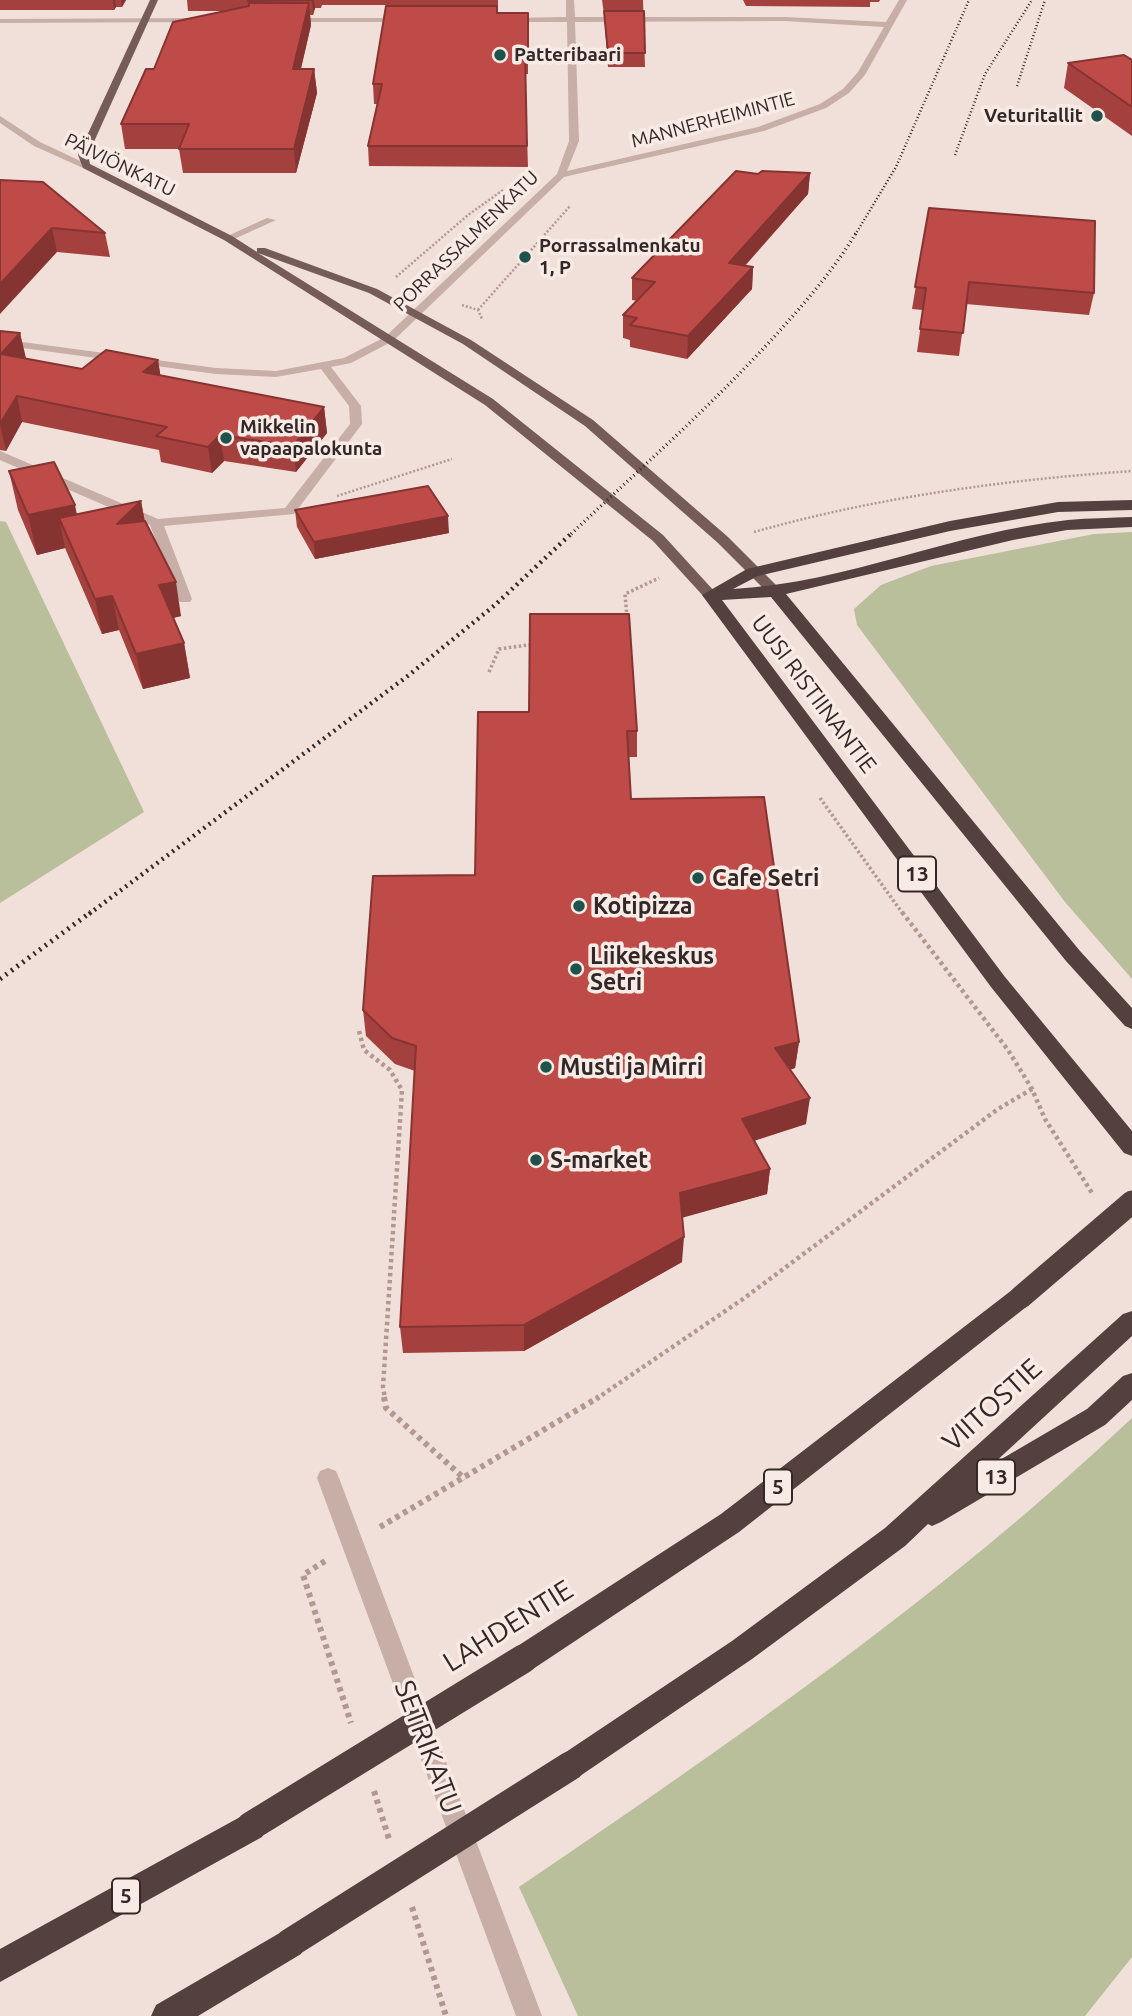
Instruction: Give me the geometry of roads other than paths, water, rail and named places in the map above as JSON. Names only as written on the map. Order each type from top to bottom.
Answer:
[{"type":"highway","points":[[710,595],[753,572],[950,526],[1058,507],[1132,505]]},
{"type":"highway","points":[[710,595],[775,592],[1013,535],[1067,525],[1132,522]]},
{"type":"highway","name":"UUSI RISTIINANTIE","points":[[775,592],[1073,956],[1132,1021]]},
{"type":"highway","name":"UUSI RISTIINANTIE","points":[[710,595],[998,982],[1132,1147]]},
{"type":"highway","name":"LAHDENTIE","points":[[0,1966],[251,1826],[523,1660],[730,1523],[1021,1297],[1132,1202]]},
{"type":"highway","name":"VIITOSTIE","points":[[895,1536],[1132,1321]]},
{"type":"highway","name":"13","points":[[895,1536],[1096,1417],[1132,1384]]},
{"type":"highway","points":[[166,2016],[290,1943],[570,1766],[743,1650],[895,1536]]},
{"type":"main road","points":[[86,166],[83,155],[153,0]]},
{"type":"main road","name":"PÄIVIÖNKATU","points":[[86,166],[228,238],[388,339]]},
{"type":"main road","name":"PÄIVIÖNKATU","points":[[228,238],[373,291],[416,313]]},
{"type":"main road","name":"UUSI RISTIINANTIE","points":[[416,313],[467,342],[589,423],[723,540],[775,592]]},
{"type":"main road","name":"UUSI RISTIINANTIE","points":[[388,339],[489,402],[539,440],[659,538],[710,595]]},
{"type":"street","name":"PORRASSALMENKATU","points":[[0,342],[216,371],[276,374],[325,367],[365,353],[388,339],[561,175],[574,141],[570,0]]},
{"type":"street","name":"MANNERHEIMINTIE","points":[[561,175],[726,139],[797,118],[823,106],[846,90],[862,73],[904,0]]},
{"type":"street","points":[[502,20],[785,19],[890,25]]},
{"type":"street","points":[[0,21],[213,20]]},
{"type":"street","points":[[282,20],[419,20]]},
{"type":"street","name":"PÄIVIÖNKATU","points":[[0,118],[37,144],[86,166]]},
{"type":"street","points":[[228,238],[271,220]]},
{"type":"street","points":[[0,455],[156,523],[289,511],[356,424],[355,406],[325,367]]},
{"type":"street","points":[[156,523],[186,599]]},
{"type":"street","name":"SETRIKATU","points":[[328,1478],[529,2016]]},
{"type":"railway","points":[[855,235],[896,167],[969,0]]},
{"type":"railway","points":[[955,155],[985,74],[1032,0]]},
{"type":"railway","points":[[1017,86],[1045,0]]},
{"type":"railway","points":[[571,534],[750,363],[817,287],[856,233]]},
{"type":"railway","points":[[89,914],[409,675],[495,605],[573,532]]},
{"type":"railway","points":[[0,979],[91,912]]},
{"type":"place","name":"Patteribaari","points":[[500,55]]},
{"type":"place","name":"Veturitallit","points":[[1097,116]]},
{"type":"place","name":"Porrassalmenkatu 1, P","points":[[525,257]]},
{"type":"place","name":"Mikkelin vapaapalokunta","points":[[226,438]]},
{"type":"place","name":"Cafe Setri","points":[[698,878]]},
{"type":"place","name":"Kotipizza","points":[[579,906]]},
{"type":"place","name":"Liikekeskus Setri","points":[[576,969]]},
{"type":"place","name":"Musti ja Mirri","points":[[546,1067]]},
{"type":"place","name":"S-market","points":[[536,1160]]}]
